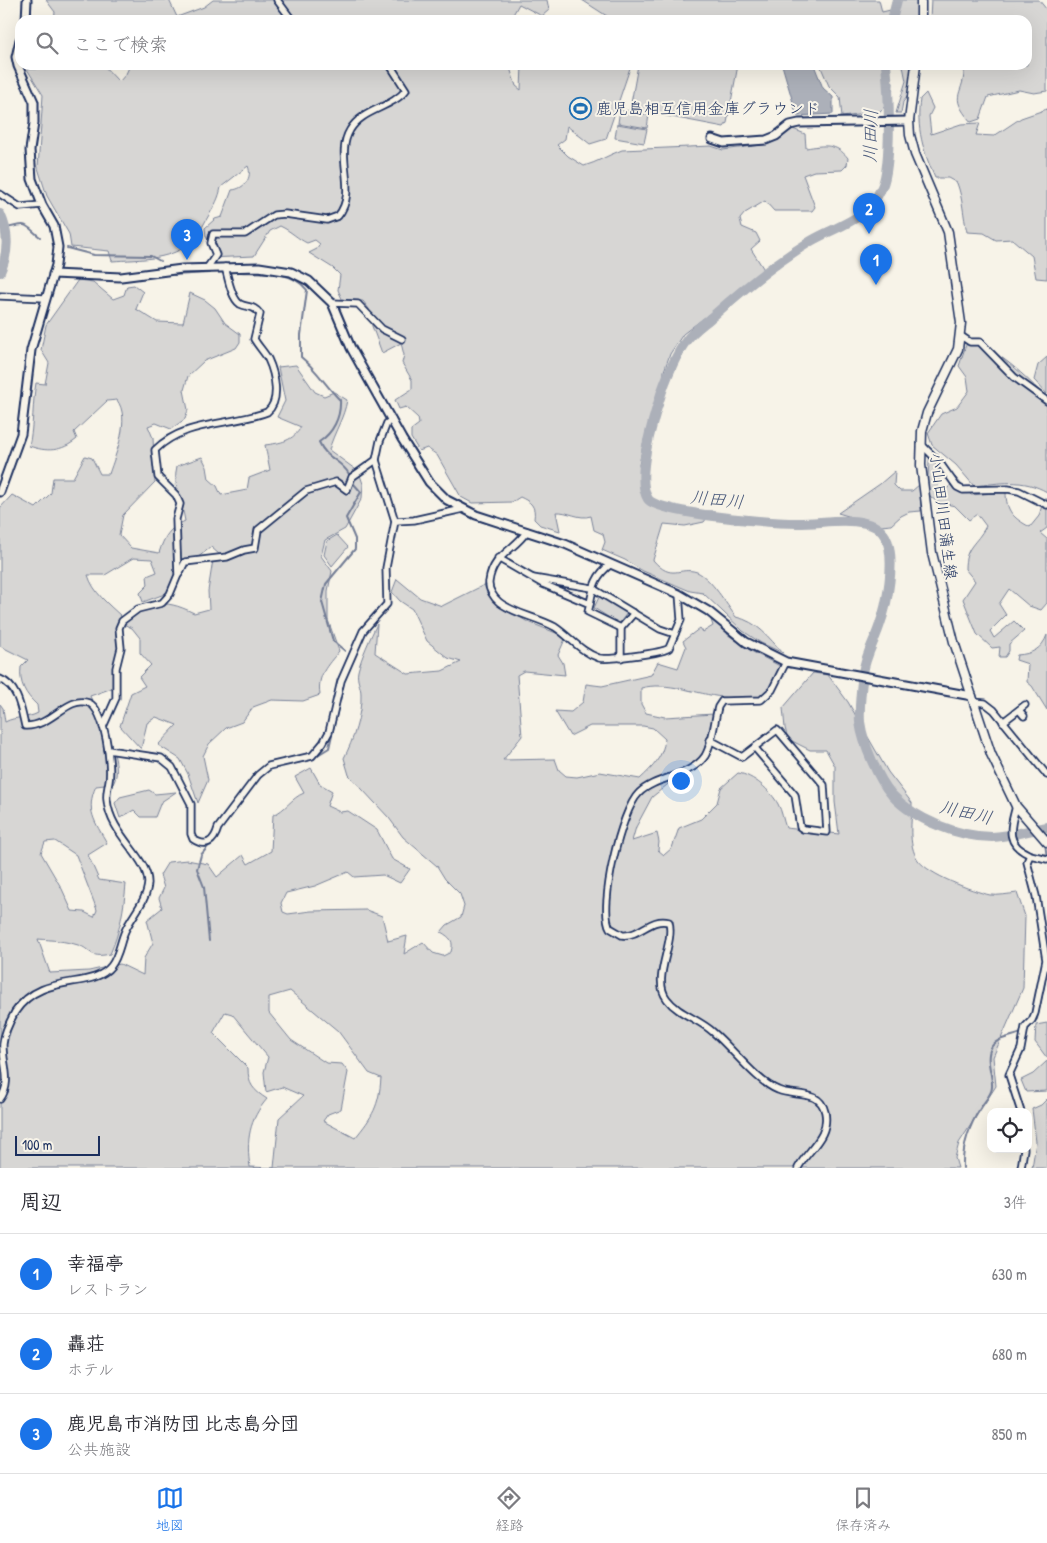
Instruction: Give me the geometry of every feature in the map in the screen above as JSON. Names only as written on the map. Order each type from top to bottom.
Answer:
[{"type":"main road","points":[[921,15],[922,0]]},
{"type":"main road","name":"小山田川田蒲生線","points":[[915,70],[906,121],[915,154],[948,232],[960,306],[961,336],[953,360],[927,413],[921,444],[921,465],[934,569],[991,754],[1016,806],[1047,842]]},
{"type":"street","points":[[26,15],[27,0]]},
{"type":"street","points":[[277,0],[288,15]]},
{"type":"street","points":[[0,492],[21,434],[28,369],[56,261],[58,240],[51,218],[42,205],[32,179],[30,150],[34,123],[34,102],[20,70]]},
{"type":"street","points":[[207,268],[216,255],[211,243],[213,234],[245,234],[274,215],[285,214],[327,220],[338,216],[346,198],[346,137],[350,128],[372,112],[398,100],[406,90],[393,70]]},
{"type":"street","points":[[712,139],[724,143],[766,140],[776,136],[790,125],[799,123],[906,121]]},
{"type":"street","points":[[0,194],[20,207],[42,205]]},
{"type":"street","points":[[178,575],[176,519],[180,504],[176,495],[158,477],[155,450],[165,440],[191,429],[267,412],[274,407],[276,400],[271,368],[254,339],[260,314],[253,306],[241,304],[235,299],[225,267]]},
{"type":"street","points":[[52,274],[121,277],[182,269],[268,267],[291,272],[309,281],[332,303],[351,348],[392,420],[429,482],[447,500],[463,508],[565,544],[679,594],[708,611],[746,642],[786,662],[985,703],[1047,776]]},
{"type":"street","points":[[0,296],[45,298]]},
{"type":"street","points":[[332,303],[358,304],[382,329],[402,339]]},
{"type":"street","points":[[961,336],[970,342],[980,342],[1014,376],[1047,400]]},
{"type":"street","points":[[108,750],[161,758],[172,767],[191,804],[191,834],[193,839],[202,844],[208,843],[215,838],[218,828],[258,775],[269,766],[312,756],[323,744],[329,732],[340,681],[363,631],[387,604],[386,568],[395,521],[376,460],[384,432],[388,423],[392,420]]},
{"type":"street","points":[[921,444],[940,463],[957,487],[963,490],[1008,489],[1019,491],[1047,505]]},
{"type":"street","points":[[104,727],[116,698],[116,668],[121,648],[119,628],[122,621],[138,609],[162,603],[170,594],[185,562],[227,557],[255,548],[258,530],[306,491],[336,482],[347,490],[352,477],[376,460]]},
{"type":"street","points":[[395,521],[414,520],[463,508]]},
{"type":"street","points":[[527,531],[522,538],[498,558],[489,582],[497,600],[554,627],[583,650],[597,657],[612,660],[666,652],[682,613],[679,594]]},
{"type":"street","points":[[498,558],[532,578],[590,604]]},
{"type":"street","points":[[611,564],[599,573],[592,588],[588,612],[621,628]]},
{"type":"street","points":[[532,578],[592,588],[660,629],[675,634]]},
{"type":"street","points":[[621,658],[621,628],[634,613]]},
{"type":"street","points":[[786,662],[772,690],[761,700],[722,701],[718,707],[706,754],[700,762],[659,782],[646,786],[637,794],[629,807],[611,872],[605,920],[616,933],[627,936],[661,920],[669,922],[671,930],[662,970],[663,991],[666,998],[677,1009],[713,1031],[768,1084],[782,1091],[804,1093],[817,1099],[822,1104],[825,1113],[823,1133],[798,1168]]},
{"type":"street","points":[[0,679],[7,682],[16,695],[25,726],[35,726],[47,721],[72,702],[87,703],[95,708],[104,727],[108,750],[109,781],[107,800],[109,810],[116,828],[145,869],[148,885],[110,968],[96,976],[43,988],[30,997],[16,1012],[6,1030],[3,1044],[7,1086],[0,1099]]},
{"type":"street","points":[[1003,722],[1026,705]]},
{"type":"street","points":[[1019,710],[1024,716]]},
{"type":"street","points":[[710,740],[742,757],[776,730],[780,732],[824,785],[827,832],[803,830],[800,827],[795,795],[755,748]]},
{"type":"street","points":[[1016,806],[1012,822],[1013,843],[1015,847],[1030,856],[1045,859]]},
{"type":"street","points":[[1020,1108],[1009,1075],[1021,1049],[1024,1027],[1032,1020],[1035,1013],[1046,960],[1036,896],[1027,862],[1030,856]]},
{"type":"street","points":[[1021,1168],[1023,1153]]},
{"type":"shaded area","points":[[46,0],[169,0],[176,15],[55,15],[55,12]]},
{"type":"shaded area","points":[[213,0],[547,0],[549,10],[543,15],[540,15],[519,4],[513,15],[182,15],[204,7]]},
{"type":"shaded area","points":[[582,0],[879,0],[882,12],[899,8],[900,0],[917,0],[918,15],[605,15]]},
{"type":"shaded area","points":[[931,0],[1039,0],[1047,10],[1047,91],[1034,93],[1019,90],[988,97],[980,119],[971,122],[958,99],[964,70],[1032,70],[1032,15],[930,15]]},
{"type":"shaded area","points":[[28,70],[108,70],[119,82],[128,70],[511,70],[516,86],[521,90],[522,70],[629,70],[606,139],[590,144],[567,126],[565,139],[557,145],[568,156],[584,166],[622,150],[711,146],[723,150],[769,144],[793,129],[805,134],[806,148],[830,146],[844,153],[848,158],[847,165],[842,170],[814,171],[803,175],[815,207],[812,211],[774,211],[765,201],[745,213],[740,219],[742,227],[756,233],[760,241],[751,249],[765,271],[683,334],[670,354],[664,371],[662,406],[644,440],[639,465],[644,490],[654,504],[664,511],[712,511],[704,522],[685,526],[664,524],[653,560],[660,567],[671,572],[691,571],[703,575],[736,617],[757,626],[783,653],[761,643],[743,631],[703,593],[690,591],[643,571],[625,560],[602,550],[605,542],[603,534],[594,530],[591,516],[582,517],[556,512],[560,531],[540,525],[534,519],[532,505],[520,497],[512,502],[472,503],[461,497],[437,455],[427,448],[419,451],[411,438],[411,430],[419,424],[418,418],[406,407],[399,409],[395,400],[412,389],[412,380],[402,363],[404,355],[401,343],[382,353],[372,326],[369,309],[363,301],[343,301],[338,290],[340,275],[333,268],[309,253],[317,249],[320,244],[315,240],[307,243],[280,226],[270,231],[254,256],[209,258],[213,253],[205,228],[215,219],[222,217],[232,190],[240,188],[248,179],[248,166],[221,187],[219,195],[199,233],[187,246],[178,251],[145,259],[112,261],[109,251],[71,247],[69,234],[47,196],[38,168],[43,95]]},
{"type":"shaded area","points":[[637,70],[737,70],[727,123],[724,127],[630,109]]},
{"type":"shaded area","points":[[783,70],[816,70],[823,88],[833,97],[833,114],[797,116]]},
{"type":"shaded area","points":[[822,70],[886,70],[893,83],[892,100],[879,112],[842,117],[840,97],[829,86]]},
{"type":"shaded area","points":[[904,70],[912,70],[908,96],[903,102],[901,113],[896,113],[906,81]]},
{"type":"shaded area","points":[[926,93],[933,108],[929,116],[931,134],[961,124],[980,123],[976,135],[994,136],[1021,118],[1047,109],[1047,279],[1036,278],[1032,256],[1012,239],[996,240],[984,233],[967,232],[961,195],[957,183],[948,178],[935,178],[921,139],[919,120],[920,99]]},
{"type":"shaded area","points":[[620,109],[649,115],[647,128],[618,123]]},
{"type":"shaded area","points":[[617,124],[647,129],[644,143],[615,138]]},
{"type":"shaded area","points":[[78,280],[93,282],[113,299],[124,295],[127,286],[134,285],[143,292],[136,309],[157,322],[183,323],[190,293],[205,300],[215,308],[225,323],[240,334],[240,342],[236,348],[204,361],[188,376],[184,390],[188,410],[185,419],[171,429],[156,423],[148,426],[153,438],[155,482],[123,515],[119,535],[131,548],[159,553],[168,534],[185,521],[177,487],[177,466],[202,457],[207,467],[209,479],[217,486],[221,495],[247,490],[249,478],[270,470],[265,445],[290,438],[301,427],[277,417],[285,401],[278,367],[296,365],[315,392],[324,396],[334,392],[347,400],[344,413],[329,450],[359,472],[363,484],[362,498],[345,529],[325,540],[321,556],[332,571],[328,591],[328,620],[339,651],[322,676],[319,688],[320,695],[303,701],[272,700],[253,707],[242,722],[226,728],[209,744],[203,756],[208,780],[198,803],[188,774],[180,759],[158,745],[177,725],[156,717],[147,723],[141,749],[120,726],[131,693],[145,686],[139,677],[151,665],[140,653],[140,638],[132,628],[123,624],[142,611],[157,605],[173,605],[194,613],[209,609],[208,591],[213,560],[220,555],[211,547],[187,566],[175,565],[170,592],[143,602],[140,593],[148,585],[147,576],[157,572],[152,559],[133,558],[105,575],[88,575],[97,592],[121,616],[116,630],[120,656],[118,686],[90,696],[110,740],[116,764],[116,775],[113,784],[96,786],[93,794],[91,809],[93,816],[107,843],[88,855],[99,880],[126,884],[119,929],[110,954],[98,955],[73,944],[38,939],[50,973],[89,971],[120,964],[143,975],[144,958],[153,943],[147,920],[162,908],[159,898],[164,888],[160,875],[168,862],[187,860],[208,864],[217,877],[243,855],[248,864],[271,851],[273,815],[304,793],[295,777],[311,768],[320,784],[332,791],[327,806],[340,812],[348,811],[377,830],[392,859],[410,869],[400,883],[383,875],[354,877],[348,872],[315,886],[286,893],[281,903],[283,912],[288,914],[311,911],[366,910],[382,916],[388,941],[407,936],[404,954],[423,942],[433,953],[443,956],[451,952],[451,940],[441,932],[447,925],[461,917],[464,906],[460,894],[445,879],[437,866],[403,837],[389,818],[349,775],[344,758],[354,736],[360,710],[361,694],[358,671],[377,624],[375,653],[408,674],[442,671],[461,662],[448,658],[427,641],[412,609],[400,601],[392,592],[397,579],[420,598],[442,606],[484,585],[489,586],[505,608],[526,621],[566,637],[558,655],[563,663],[565,675],[524,671],[517,675],[522,736],[503,760],[555,759],[559,770],[566,776],[577,777],[600,772],[640,779],[649,770],[660,756],[665,739],[653,728],[643,726],[590,726],[570,736],[555,711],[571,712],[583,702],[586,684],[602,686],[651,675],[658,662],[678,668],[686,647],[683,641],[700,628],[703,632],[713,626],[710,617],[728,632],[727,634],[751,651],[780,666],[769,688],[762,697],[727,698],[671,687],[651,686],[641,688],[641,704],[646,713],[665,717],[714,714],[702,757],[652,797],[636,827],[632,841],[657,833],[658,850],[664,855],[672,848],[679,828],[701,819],[717,803],[721,788],[738,773],[755,780],[771,794],[779,807],[786,828],[839,834],[835,802],[835,766],[826,750],[810,750],[788,739],[783,708],[813,673],[828,675],[848,702],[888,772],[912,803],[911,840],[918,860],[941,877],[973,890],[990,895],[1017,893],[1025,916],[1023,988],[993,1057],[996,1086],[959,1143],[955,1158],[958,1168],[274,1168],[0,1168],[0,704],[3,708],[5,722],[38,713],[37,705],[26,692],[21,678],[21,667],[28,660],[0,646],[0,508],[12,495],[36,508],[51,493],[53,478],[73,478],[85,456],[92,458],[100,474],[109,474],[121,436],[123,417],[117,400],[107,401],[74,432],[77,439],[71,443],[54,450],[29,446],[36,383],[45,384],[49,363],[41,350],[46,325]],"holes":[[[55,841],[76,855],[97,910],[94,917],[84,912],[72,911],[62,889],[41,853],[45,842]],[[290,991],[338,1031],[369,1073],[381,1078],[379,1096],[374,1110],[355,1138],[323,1121],[328,1114],[341,1109],[348,1072],[342,1064],[326,1063],[291,1040],[269,1013],[269,997]],[[225,1012],[232,1014],[268,1057],[264,1072],[266,1092],[282,1087],[303,1096],[279,1118],[274,1168],[250,1167],[248,1148],[250,1131],[256,1115],[267,1099],[252,1086],[248,1068],[213,1033]]]},
{"type":"shaded area","points":[[968,339],[990,350],[1011,364],[1047,399],[1047,492],[1020,483],[974,486],[956,465],[932,445],[928,433],[941,414],[957,407],[969,391],[967,377],[959,366]]},
{"type":"shaded area","points":[[1047,357],[1047,394],[1034,380],[1038,365]]},
{"type":"shaded area","points":[[930,451],[936,454],[939,477],[938,489],[941,493],[950,486],[955,477],[971,495],[1006,492],[1009,509],[1015,517],[1030,527],[1039,516],[1044,498],[1047,499],[1047,528],[1040,533],[1047,539],[1047,603],[1041,610],[1029,606],[1009,589],[999,604],[1006,615],[990,631],[994,638],[1014,621],[1024,631],[1009,644],[1009,651],[1005,657],[999,657],[1000,647],[992,648],[977,634],[963,599],[975,581],[965,569],[965,561],[969,550],[986,526],[977,514],[969,520],[955,506],[937,502],[930,496],[927,487]]},
{"type":"shaded area","points":[[895,471],[894,485],[900,491],[912,491],[920,484],[921,511],[909,512],[891,525],[881,526],[838,513],[880,484]]},
{"type":"shaded area","points":[[337,535],[348,547],[332,566],[324,555],[327,541]]},
{"type":"shaded area","points":[[600,595],[627,613],[619,624],[594,608]]},
{"type":"shaded area","points":[[1047,635],[1047,710],[1032,686],[1027,682],[1028,664],[1016,660],[1017,655],[1036,650]]},
{"type":"shaded area","points":[[149,790],[155,794],[176,792],[161,802],[155,817],[141,817],[134,810],[120,818],[115,803],[120,797]]},
{"type":"shaded area","points":[[1047,1023],[1047,1058],[1035,1042],[1036,1025]]},
{"type":"shaded area","points":[[1047,1061],[1047,1091],[1026,1092],[1021,1080],[1033,1074]]},
{"type":"shaded area","points":[[1047,1099],[1047,1168],[1032,1168],[1036,1142],[1032,1109],[1041,1105]]},
{"type":"waterway","name":"川田川","points":[[893,15],[897,0]]},
{"type":"waterway","name":"川田川","points":[[886,70],[889,109],[887,162],[882,187],[876,199],[851,221],[811,241],[772,267],[689,337],[672,365],[655,414],[644,461],[644,489],[648,499],[656,504],[694,513],[785,523],[857,522],[879,529],[889,545],[890,582],[882,618],[864,667],[860,722],[864,740],[882,780],[892,795],[913,812],[938,825],[966,834],[992,837],[1047,827]]},
{"type":"waterway","points":[[0,214],[5,228],[7,243],[0,272]]},
{"type":"waterway","points":[[7,228],[25,225],[40,237]]},
{"type":"waterway","points":[[67,248],[94,255],[151,256],[160,261]]},
{"type":"waterway","points":[[240,272],[285,276],[301,284],[307,290],[301,335],[301,357],[340,400],[335,424],[319,442],[329,456],[342,465],[349,474]]},
{"type":"waterway","points":[[174,275],[209,273]]},
{"type":"waterway","points":[[345,651],[333,641],[322,602],[326,584],[355,549],[355,539],[346,518],[361,492],[353,483]]},
{"type":"waterway","points":[[295,763],[308,761],[329,748],[344,681]]},
{"type":"waterway","points":[[264,773],[273,768]]},
{"type":"waterway","name":"川田川","points":[[1043,828],[1044,834]]},
{"type":"waterway","points":[[1045,843],[1047,858]]},
{"type":"waterway","points":[[209,941],[204,887],[197,869],[201,855],[210,844]]},
{"type":"waterway","points":[[1027,1030],[1037,1019],[1047,971]]},
{"type":"waterway","points":[[963,1168],[965,1144],[970,1129],[992,1090],[989,1061],[992,1046],[998,1041],[1023,1032]]},
{"type":"place","name":"鹿児島相互信用金庫グラウンド","points":[[580,108]]},
{"type":"place","name":"轟荘","points":[[869,234]]},
{"type":"place","name":"鹿児島市消防団 比志島分団","points":[[187,260]]},
{"type":"place","name":"幸福亭","points":[[876,285]]}]
